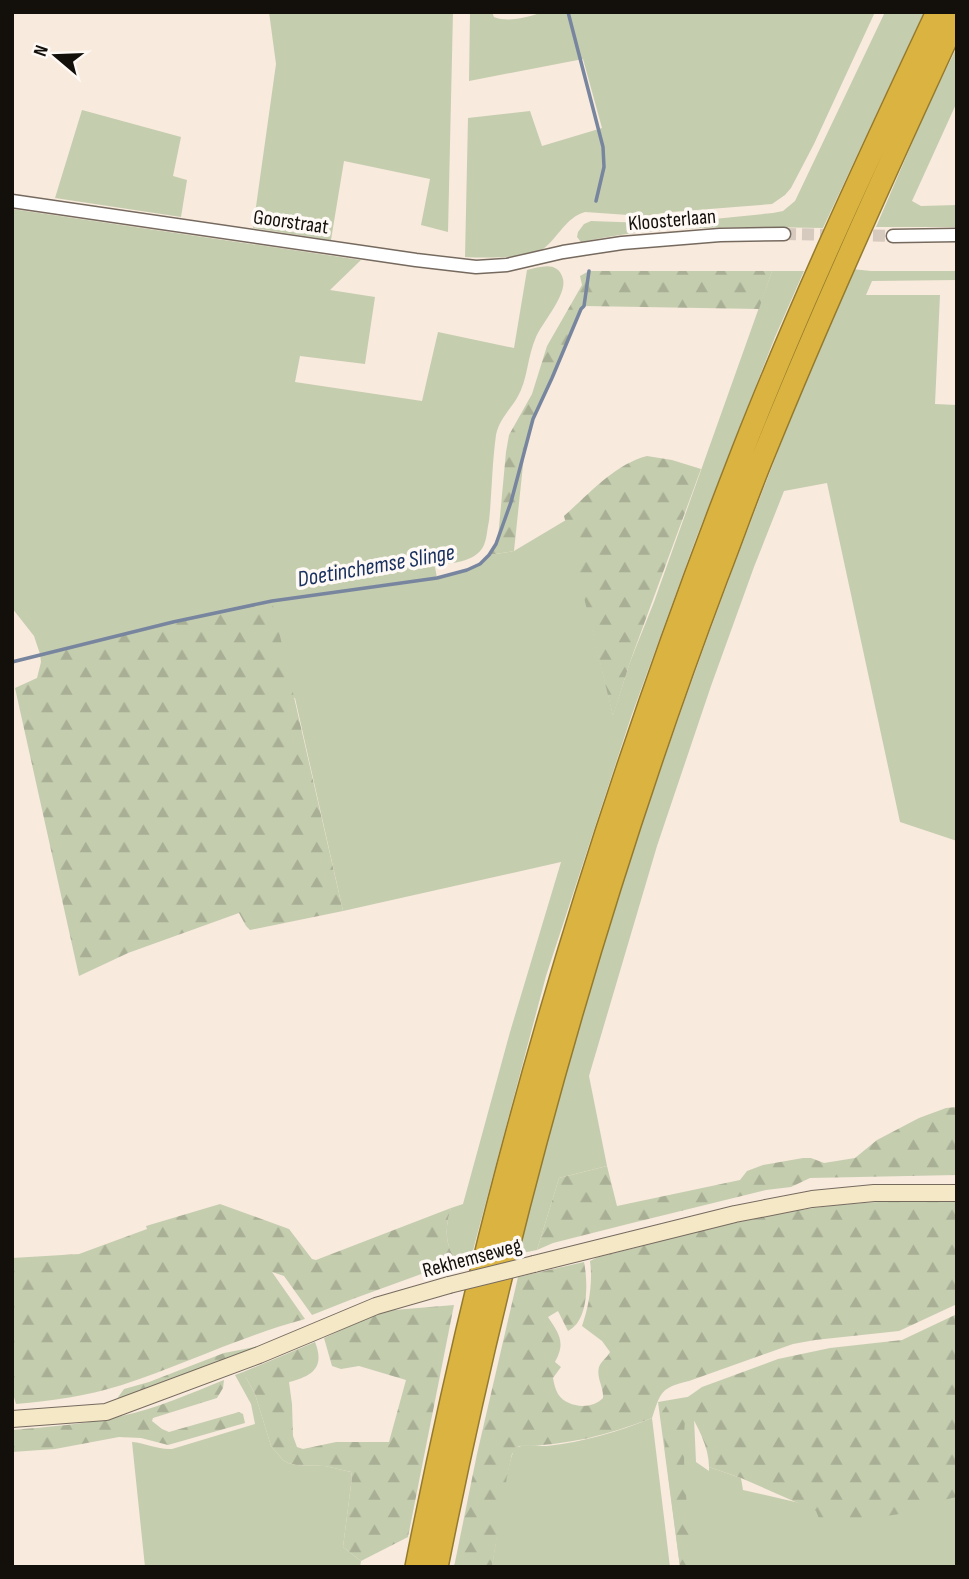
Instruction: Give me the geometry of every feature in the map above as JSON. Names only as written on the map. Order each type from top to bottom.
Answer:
[{"type":"highway","points":[[416,1567],[438,1456],[495,1215],[552,1010],[615,804],[673,637],[743,450],[825,254],[937,12]]},
{"type":"highway","points":[[437,1567],[460,1452],[513,1229],[579,991],[631,819],[690,650],[763,456],[858,232],[957,17]]},
{"type":"street","name":"Goorstraat","points":[[12,201],[476,267],[507,265],[564,252]]},
{"type":"street","name":"Kloosterlaan","points":[[564,252],[671,238],[784,233]]},
{"type":"street","points":[[893,236],[957,235]]},
{"type":"street","name":"Rekhemseweg","points":[[12,1419],[106,1412],[259,1355],[376,1306],[449,1285],[734,1214],[801,1201],[874,1193],[957,1193]]},
{"type":"green space","points":[[269,12],[453,12],[448,232],[421,225],[430,179],[344,161],[331,240],[253,228],[276,64]]},
{"type":"green space","points":[[470,12],[492,12],[494,17],[512,19],[543,12],[875,12],[791,188],[772,204],[643,216],[585,212],[567,223],[543,249],[528,255],[483,258],[465,257],[468,118],[530,111],[542,146],[602,128],[583,59],[469,81]]},
{"type":"green space","points":[[885,12],[924,12],[823,228],[732,227],[671,230],[640,232],[581,242],[577,237],[584,224],[591,221],[694,221],[783,211],[795,201]]},
{"type":"green space","points":[[957,47],[957,102],[912,201],[921,206],[957,205],[957,227],[876,227],[928,106]]},
{"type":"green space","points":[[82,110],[181,137],[173,176],[187,180],[181,217],[55,198]]},
{"type":"green space","points":[[12,209],[361,260],[330,290],[375,297],[365,364],[300,356],[295,382],[422,401],[438,332],[514,348],[527,270],[548,266],[557,269],[563,279],[561,293],[536,337],[521,391],[497,430],[489,521],[484,544],[479,552],[468,559],[435,567],[437,578],[467,570],[480,564],[489,555],[514,551],[566,520],[613,715],[772,271],[804,271],[775,337],[695,541],[631,717],[546,976],[471,1258],[457,1261],[453,1255],[447,1236],[449,1215],[451,1208],[463,1204],[510,1032],[561,862],[343,911],[295,698],[55,651],[40,654],[34,636],[12,608]]},
{"type":"green space","points":[[852,269],[957,271],[957,280],[872,281],[866,295],[940,295],[935,404],[957,405],[957,841],[900,822],[827,483],[784,491],[711,686],[657,846],[589,1076],[607,1166],[559,1178],[537,1250],[517,1254],[581,1018],[650,801],[761,495]]},
{"type":"green space","points":[[589,271],[772,271],[759,309],[584,306],[581,309],[533,419],[525,446],[514,551],[489,555],[498,538],[509,435],[532,394],[547,346],[582,285],[580,276]]},
{"type":"green space","points":[[647,456],[701,469],[630,662],[613,716],[564,516],[613,473]]},
{"type":"green space","points":[[272,601],[343,911],[250,930],[239,913],[128,953],[79,976],[15,688],[37,678],[40,654]]},
{"type":"green space","points":[[957,1107],[957,1175],[810,1178],[791,1187],[766,1190],[628,1224],[553,1243],[537,1250],[559,1178],[607,1166],[617,1206],[740,1180],[747,1171],[763,1165],[803,1158],[824,1163],[855,1158],[877,1140],[919,1118]]},
{"type":"green space","points":[[957,1200],[957,1304],[899,1331],[793,1344],[672,1386],[663,1392],[652,1418],[620,1430],[570,1442],[519,1446],[512,1454],[492,1567],[454,1567],[518,1277],[584,1262],[586,1290],[580,1319],[568,1331],[558,1311],[548,1317],[561,1343],[555,1362],[561,1367],[553,1378],[556,1390],[567,1402],[586,1406],[603,1398],[598,1371],[610,1352],[602,1341],[582,1326],[590,1294],[590,1261],[718,1227],[808,1209],[883,1202]]},
{"type":"green space","points":[[220,1204],[289,1229],[312,1259],[316,1260],[451,1208],[447,1236],[457,1261],[312,1315],[284,1276],[272,1272],[305,1319],[122,1385],[69,1398],[16,1404],[12,1390],[12,1258],[79,1254],[147,1229],[146,1226]]},
{"type":"green space","points":[[454,1305],[408,1537],[361,1561],[343,1547],[351,1472],[325,1466],[296,1465],[283,1460],[271,1446],[255,1394],[243,1372],[315,1342],[319,1358],[315,1369],[305,1377],[289,1382],[293,1436],[297,1447],[303,1449],[336,1442],[389,1442],[406,1380],[359,1366],[341,1369],[332,1366],[324,1338],[382,1311]]},
{"type":"green space","points":[[957,1314],[957,1497],[920,1505],[906,1513],[866,1519],[832,1517],[825,1522],[820,1521],[816,1511],[709,1467],[702,1437],[686,1410],[684,1469],[694,1567],[680,1567],[663,1427],[665,1420],[662,1412],[666,1406],[685,1399],[702,1387],[778,1359],[830,1348],[902,1340]]},
{"type":"green space","points":[[280,1342],[152,1391],[116,1400],[124,1389],[224,1353]]},
{"type":"green space","points":[[243,1372],[255,1394],[271,1446],[283,1460],[296,1465],[325,1466],[351,1472],[343,1547],[361,1561],[360,1567],[145,1567],[132,1442],[172,1449],[255,1424],[251,1404],[235,1375]]},
{"type":"green space","points":[[224,1380],[217,1398],[153,1418],[152,1421],[169,1432],[239,1412],[243,1414],[245,1423],[168,1445],[141,1438],[119,1437],[55,1449],[12,1452],[12,1430],[80,1423],[134,1413]]},
{"type":"green space","points":[[693,1396],[696,1462],[709,1471],[709,1467],[741,1478],[743,1490],[830,1510],[957,1495],[957,1567],[680,1567],[658,1402]]},
{"type":"green space","points":[[652,1418],[670,1567],[492,1567],[505,1486],[515,1449],[525,1445],[547,1446],[587,1439]]},
{"type":"waterway","points":[[568,12],[603,147],[604,167],[596,201]]},
{"type":"waterway","name":"Doetinchemse Slinge","points":[[12,662],[173,622],[272,601],[437,578],[480,564],[496,544],[511,502],[533,419],[584,306],[589,271]]},
{"type":"tunnel","points":[[784,234],[837,235]]},
{"type":"tunnel","points":[[855,235],[893,236]]}]
